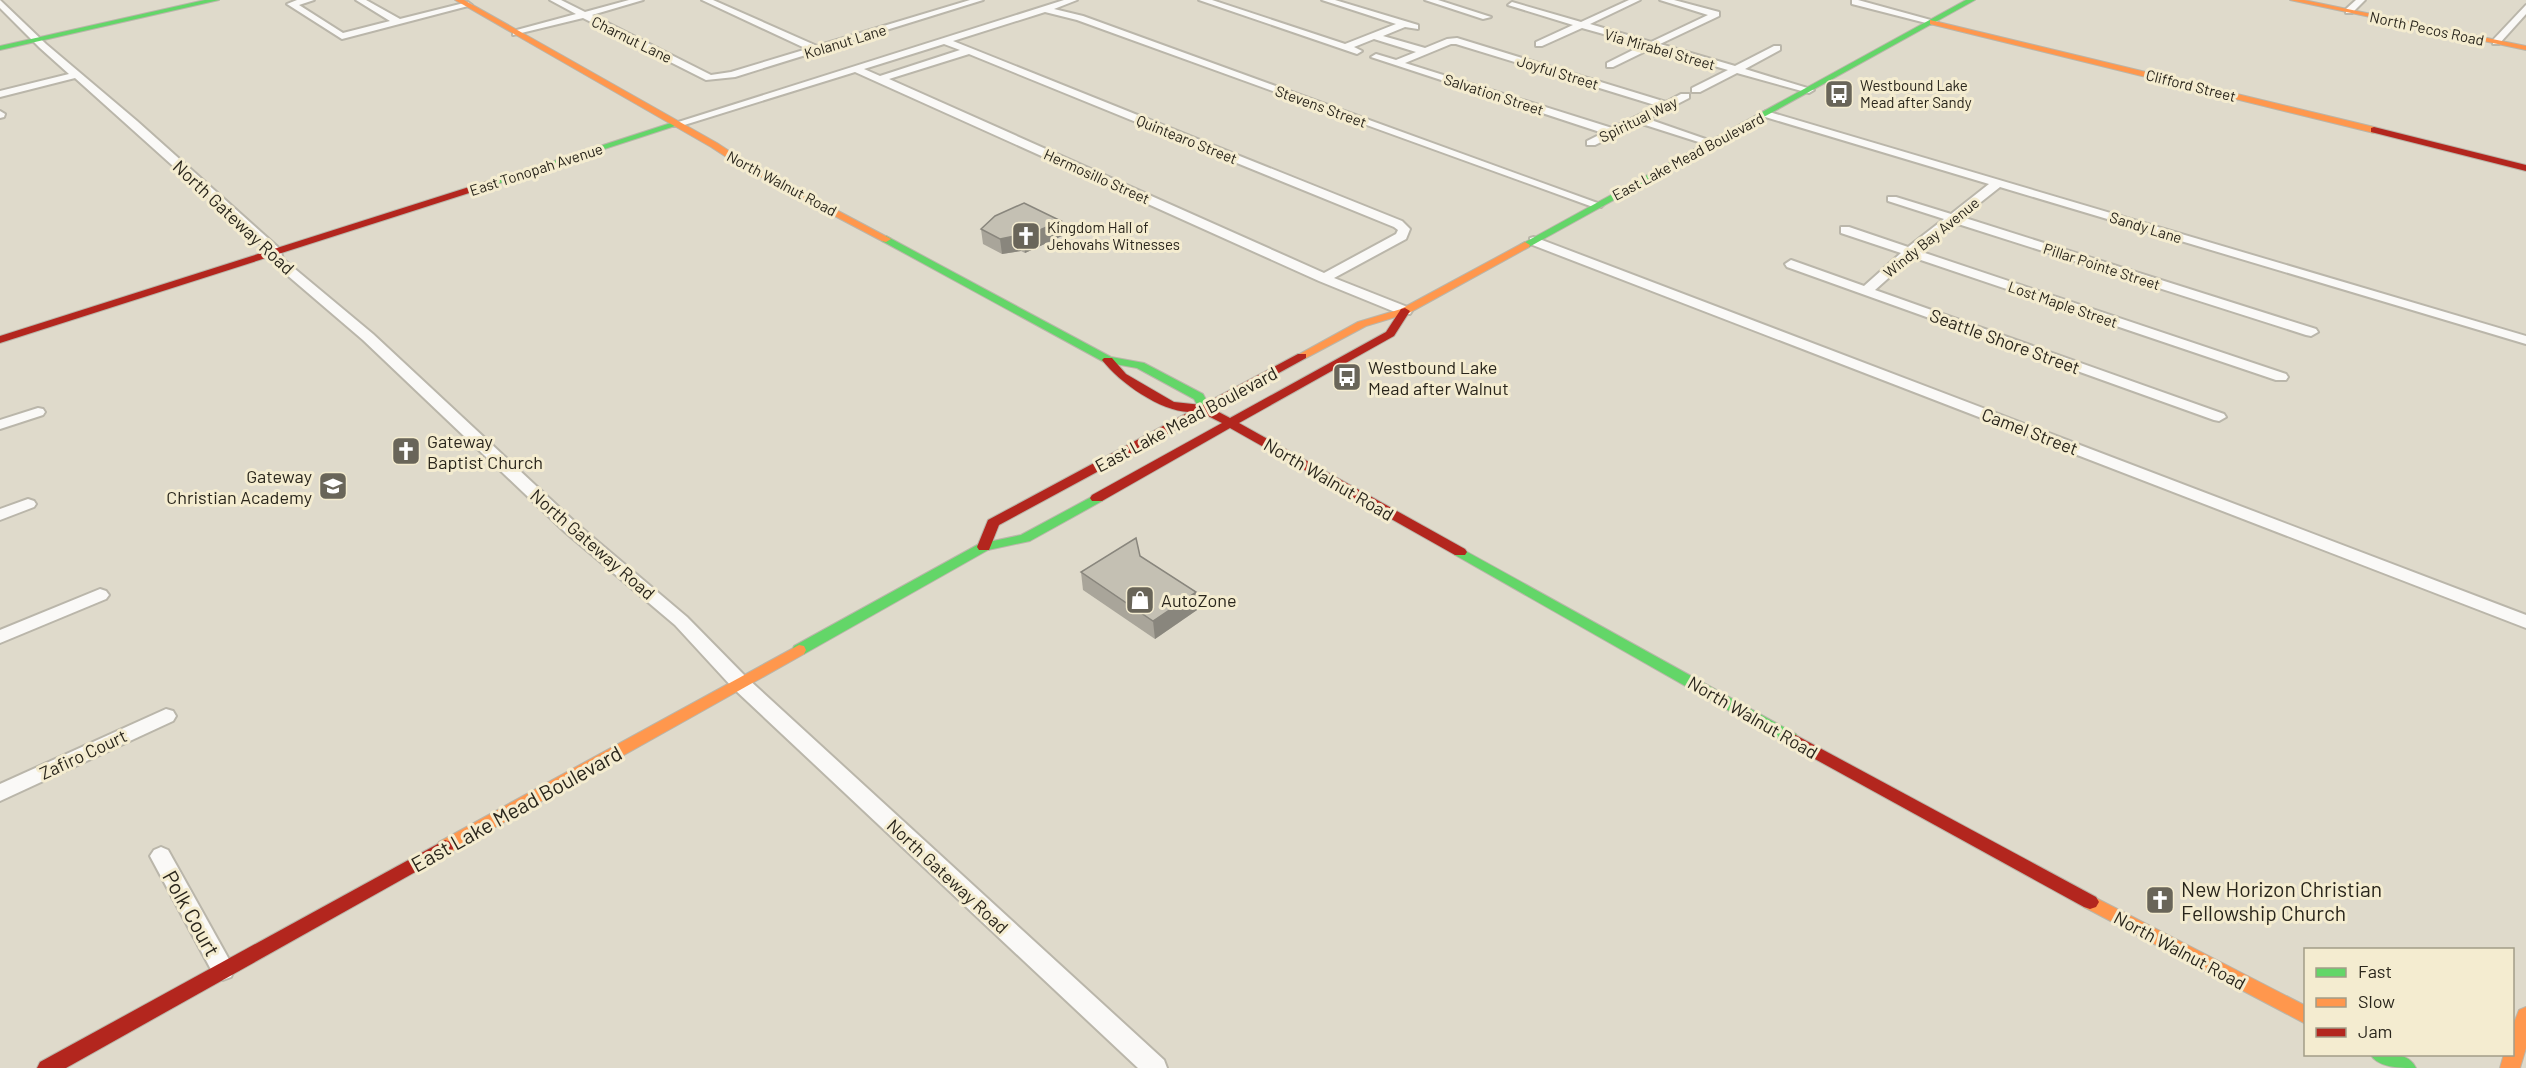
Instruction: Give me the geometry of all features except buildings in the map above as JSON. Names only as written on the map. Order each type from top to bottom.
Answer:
[{"type":"street","points":[[0,48],[216,0]]},
{"type":"street","points":[[310,0],[291,4],[342,36],[463,3]]},
{"type":"street","points":[[360,0],[398,22]]},
{"type":"street","name":"Charnut Lane","points":[[555,0],[710,78]]},
{"type":"street","points":[[516,33],[639,0]]},
{"type":"street","points":[[706,0],[815,49]]},
{"type":"street","name":"Kolanut Lane","points":[[710,78],[732,75],[978,0]]},
{"type":"street","name":"East Tonopah Avenue","points":[[0,340],[1073,0]]},
{"type":"street","points":[[1203,0],[1357,51]]},
{"type":"street","points":[[1326,0],[1415,27]]},
{"type":"street","name":"Via Mirabel Street","points":[[1429,0],[1580,25],[1809,90]]},
{"type":"street","points":[[1473,23],[1526,0]]},
{"type":"street","points":[[1539,44],[1636,0]]},
{"type":"street","points":[[1610,65],[1716,14],[1664,0]]},
{"type":"street","name":"East Lake Mead Boulevard","points":[[984,547],[993,523],[1362,324],[1405,311],[1971,0]]},
{"type":"street","name":"North Pecos Road","points":[[2294,0],[2526,48]]},
{"type":"street","points":[[2349,11],[2361,0]]},
{"type":"street","name":"Clifford Street","points":[[1855,2],[2526,168]]},
{"type":"street","name":"North Gateway Road","points":[[0,3],[36,40],[133,123],[276,252],[277,260],[368,337],[571,528],[681,621],[740,683],[1155,1068]]},
{"type":"street","name":"North Walnut Road","points":[[463,3],[743,164],[1108,360],[1140,365],[1199,397],[1205,409]]},
{"type":"street","points":[[2496,42],[2526,8]]},
{"type":"street","name":"Stevens Street","points":[[1045,9],[1080,18],[1597,205]]},
{"type":"street","points":[[1344,47],[1405,24]]},
{"type":"street","points":[[1373,36],[1425,51]]},
{"type":"street","name":"Quintearo Street","points":[[943,40],[1398,224],[1404,229],[1402,236],[1324,278]]},
{"type":"street","name":"Joyful Street","points":[[1425,51],[1450,41],[1666,105]]},
{"type":"street","points":[[1696,90],[1777,48]]},
{"type":"street","points":[[880,79],[968,51]]},
{"type":"street","points":[[1397,63],[1425,51]]},
{"type":"street","name":"Salvation Street","points":[[1376,57],[1612,132]]},
{"type":"street","name":"Hermosillo Street","points":[[855,68],[1324,278],[1405,311]]},
{"type":"street","points":[[0,94],[76,75]]},
{"type":"street","name":"Spiritual Way","points":[[1591,143],[1685,96]]},
{"type":"street","name":"Sandy Lane","points":[[1766,114],[2526,340]]},
{"type":"street","points":[[1638,119],[1712,143]]},
{"type":"street","name":"Windy Bay Avenue","points":[[1866,291],[1910,252],[1998,183]]},
{"type":"street","name":"Pillar Pointe Street","points":[[1892,200],[2311,332]]},
{"type":"street","name":"Lost Maple Street","points":[[1845,230],[2281,377]]},
{"type":"street","name":"Camel Street","points":[[1534,241],[2526,622]]},
{"type":"street","name":"Seattle Shore Street","points":[[1791,264],[2219,417]]},
{"type":"street","name":"East Lake Mead Boulevard","points":[[47,1068],[984,547],[1025,538],[1390,334],[1405,311]]},
{"type":"street","name":"North Walnut Road","points":[[1108,360],[1122,376],[1170,405],[1178,408],[1205,409],[2006,858],[2304,1015]]},
{"type":"street","points":[[0,425],[38,412]]},
{"type":"street","points":[[0,515],[28,504]]},
{"type":"street","points":[[0,637],[100,595]]},
{"type":"street","name":"Zafiro Court","points":[[0,793],[166,716]]},
{"type":"street","name":"Polk Court","points":[[160,856],[224,970]]},
{"type":"street","points":[[2514,1055],[2526,1016]]},
{"type":"street","points":[[2384,1056],[2406,1068]]},
{"type":"traffic: fast","points":[[0,48],[215,0]]},
{"type":"traffic: fast","points":[[1525,245],[1971,0]]},
{"type":"traffic: fast","points":[[488,184],[677,124]]},
{"type":"traffic: fast","points":[[886,239],[1108,360],[1140,365],[1199,397],[1205,409]]},
{"type":"traffic: fast","points":[[799,650],[984,547],[1025,538],[1097,498]]},
{"type":"traffic: fast","points":[[1460,552],[1790,738]]},
{"type":"traffic: fast","points":[[2384,1056],[2406,1068]]},
{"type":"traffic: slow","points":[[459,0],[714,145],[743,164],[886,239]]},
{"type":"traffic: slow","points":[[2294,0],[2526,48]]},
{"type":"traffic: slow","points":[[1933,22],[2374,130]]},
{"type":"traffic: slow","points":[[1302,356],[1362,324],[1405,311],[1525,245]]},
{"type":"traffic: slow","points":[[445,847],[799,650]]},
{"type":"traffic: slow","points":[[2090,902],[2304,1015]]},
{"type":"traffic: slow","points":[[2514,1055],[2526,1016]]},
{"type":"traffic: slow","points":[[2510,1068],[2514,1056]]},
{"type":"traffic: jam","points":[[2374,130],[2526,168]]},
{"type":"traffic: jam","points":[[0,340],[488,184]]},
{"type":"traffic: jam","points":[[1097,498],[1390,334],[1405,311]]},
{"type":"traffic: jam","points":[[984,547],[993,523],[1302,356]]},
{"type":"traffic: jam","points":[[1108,360],[1122,376],[1170,405],[1177,408],[1205,409],[1460,552]]},
{"type":"traffic: jam","points":[[1790,738],[2090,902]]},
{"type":"traffic: jam","points":[[47,1068],[445,847]]},
{"type":"place","name":"Westbound Lake Mead after Sandy","points":[[1839,94]]},
{"type":"place","name":"Kingdom Hall of Jehovahs Witnesses","points":[[1026,236]]},
{"type":"place","name":"Westbound Lake Mead after Walnut","points":[[1347,377]]},
{"type":"place","name":"Gateway Baptist Church","points":[[406,451]]},
{"type":"place","name":"Gateway Christian Academy","points":[[333,486]]},
{"type":"place","name":"AutoZone","points":[[1140,600]]},
{"type":"place","name":"New Horizon Christian Fellowship Church","points":[[2160,900]]}]
